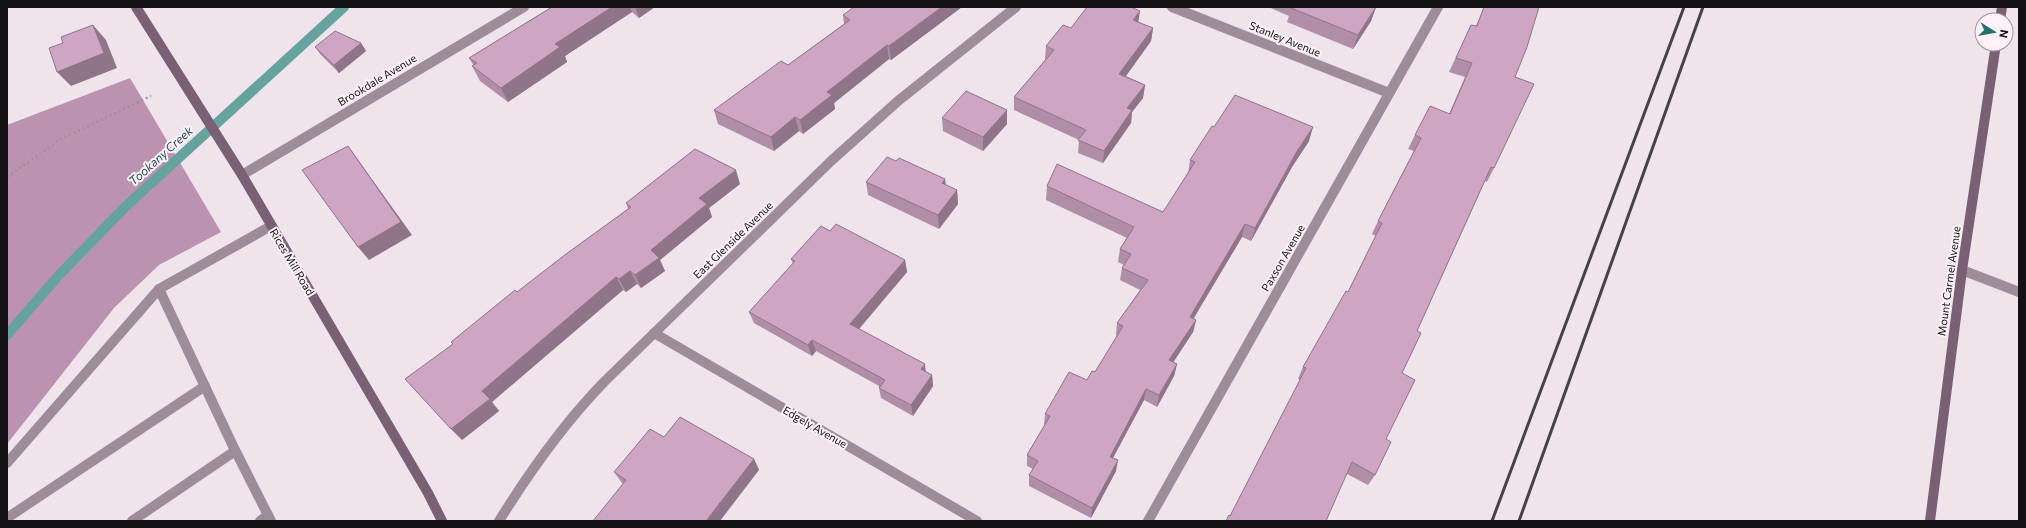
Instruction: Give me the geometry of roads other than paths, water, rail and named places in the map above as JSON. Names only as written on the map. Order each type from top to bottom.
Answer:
[{"type":"street","name":"Rices Mill Road","points":[[136,7],[242,175],[428,493],[442,521]]},
{"type":"street","name":"Brookdale Avenue","points":[[242,175],[524,7]]},
{"type":"street","name":"East Glenside Avenue","points":[[499,521],[547,449],[582,405],[654,333],[831,161],[898,101],[1016,7]]},
{"type":"street","name":"Stanley Avenue","points":[[1172,7],[1389,93]]},
{"type":"street","name":"Paxson Avenue","points":[[1148,521],[1438,7]]},
{"type":"street","name":"Mount Carmel Avenue","points":[[1930,521],[1962,270],[1995,52]]},
{"type":"street","points":[[7,463],[159,289],[271,226]]},
{"type":"street","points":[[1962,270],[2019,292]]},
{"type":"street","points":[[159,289],[236,451],[266,519]]},
{"type":"street","name":"Edgely Avenue","points":[[654,333],[977,521]]},
{"type":"street","points":[[7,518],[205,386]]},
{"type":"street","points":[[132,521],[236,451]]},
{"type":"waterway","name":"Tookany Creek","points":[[7,335],[59,275],[125,207],[344,7]]},
{"type":"railway","points":[[1492,521],[1684,7]]},
{"type":"railway","points":[[1519,521],[1703,7]]}]
